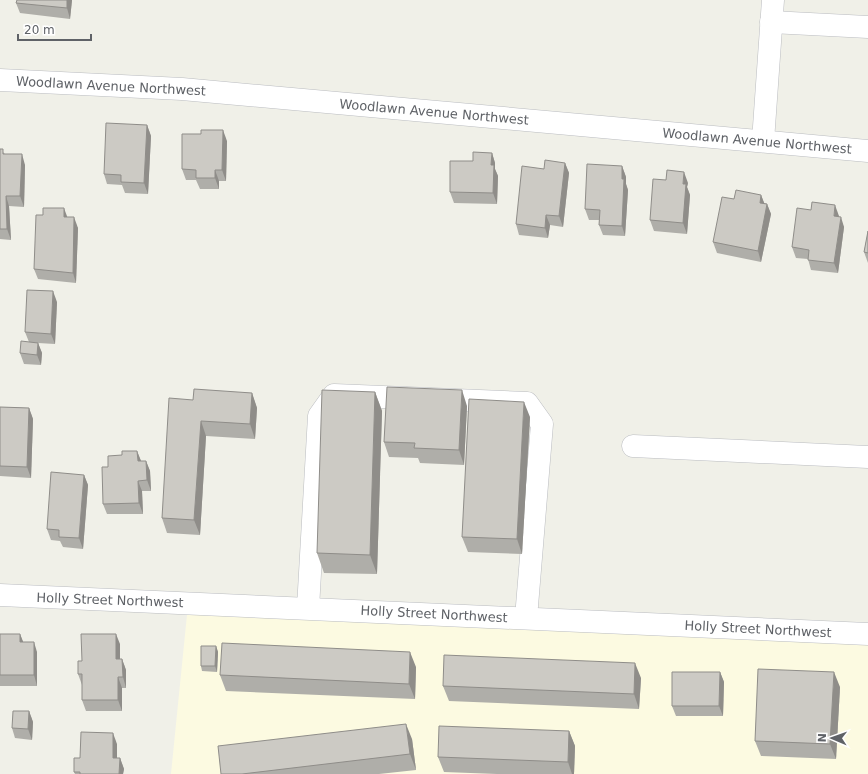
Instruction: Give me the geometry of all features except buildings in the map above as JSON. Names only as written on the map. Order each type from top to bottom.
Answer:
[{"type":"street","points":[[763,141],[773,0]]},
{"type":"street","points":[[771,22],[868,27]]},
{"type":"street","name":"Woodlawn Avenue Northwest","points":[[0,80],[182,89],[868,151]]},
{"type":"street","points":[[308,608],[319,416],[334,395],[527,403],[542,424],[526,618]]},
{"type":"street","points":[[634,446],[868,457]]},
{"type":"street","name":"Holly Street Northwest","points":[[0,595],[868,634]]},
{"type":"shaded area","points":[[187,615],[591,620],[868,629],[868,774],[171,774]]}]
